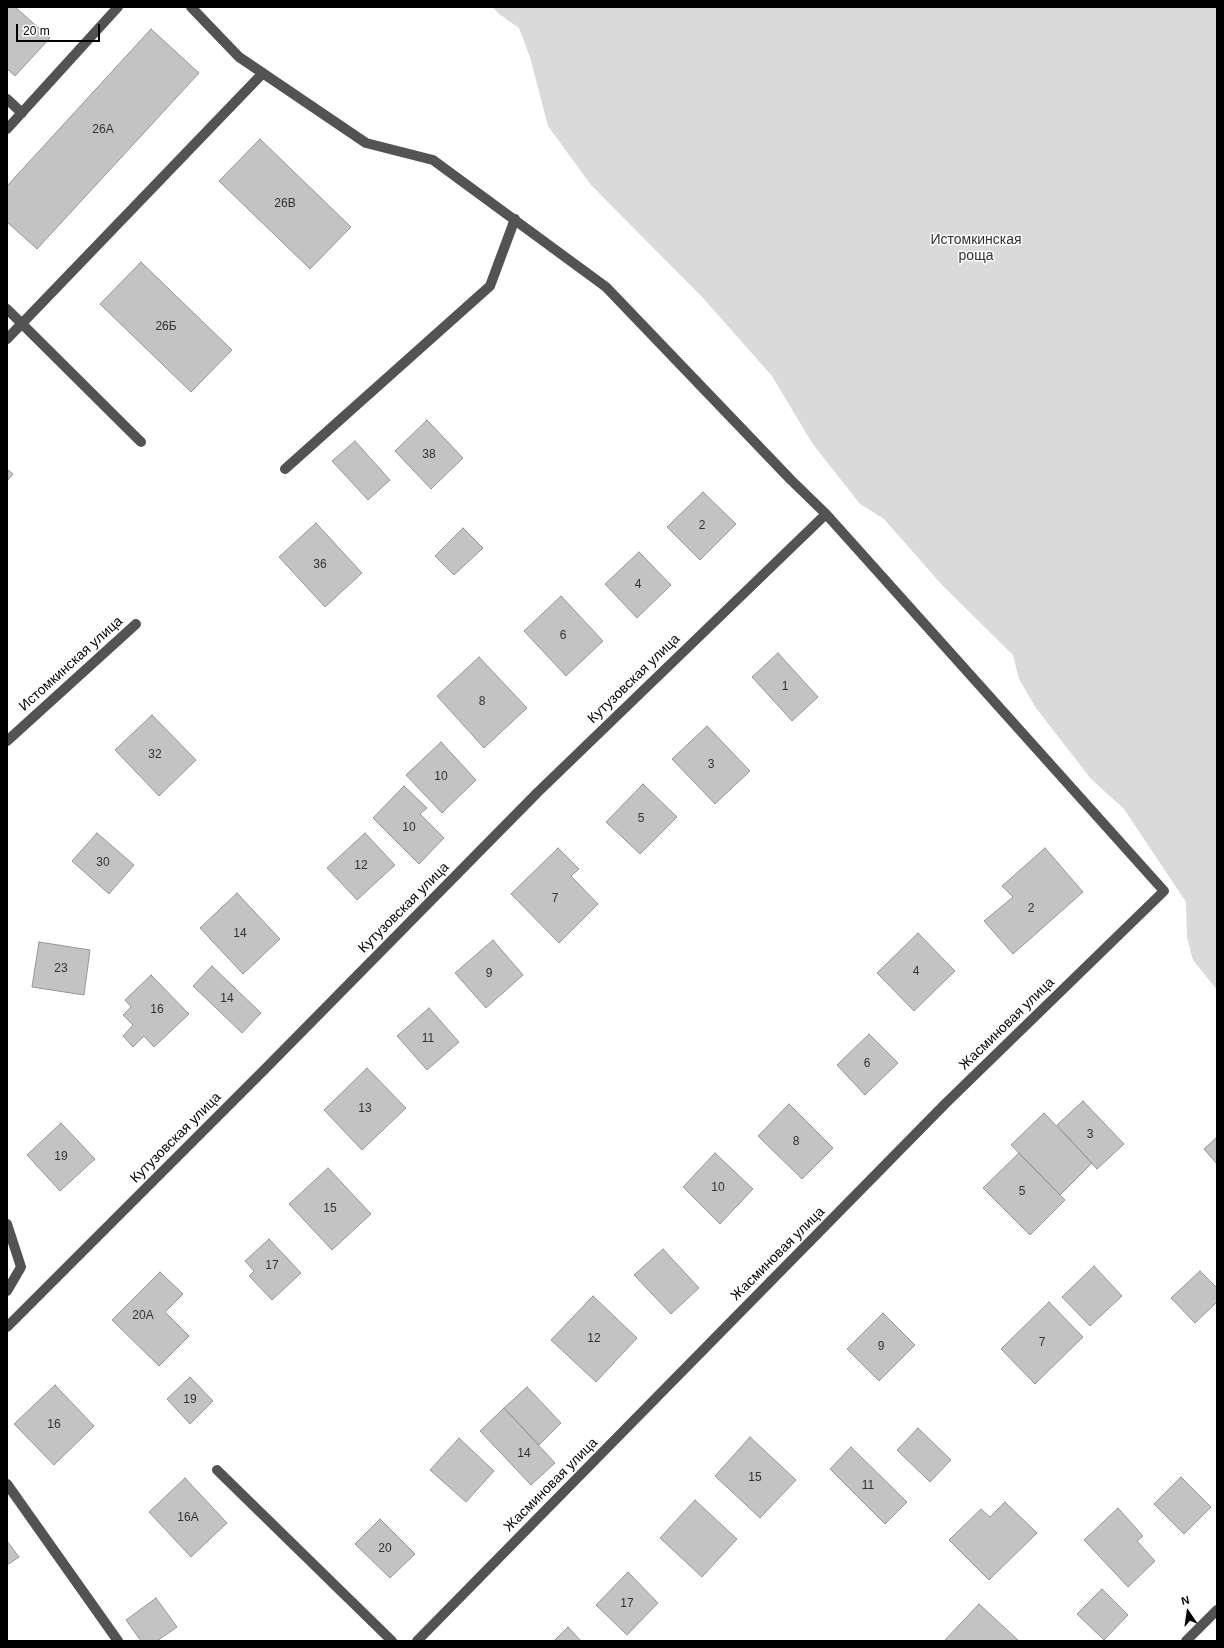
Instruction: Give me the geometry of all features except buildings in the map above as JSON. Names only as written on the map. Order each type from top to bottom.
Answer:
[{"type":"street","points":[[7,129],[118,7]]},
{"type":"street","points":[[191,7],[239,57],[366,143],[433,160],[606,287],[791,480],[826,514]]},
{"type":"street","points":[[7,339],[263,73]]},
{"type":"street","points":[[7,99],[22,113]]},
{"type":"street","points":[[285,469],[490,286],[515,219]]},
{"type":"street","points":[[7,309],[140,442]]},
{"type":"street","name":"Жасминовая улица","points":[[417,1641],[946,1103],[1164,891],[826,514]]},
{"type":"street","name":"Кутузовская улица","points":[[7,1327],[262,1072],[538,792],[826,514]]},
{"type":"street","name":"Истомкинская улица","points":[[7,740],[136,624]]},
{"type":"street","points":[[7,1224],[21,1267],[7,1291]]},
{"type":"street","points":[[217,1470],[392,1641]]},
{"type":"street","points":[[7,1484],[118,1641]]},
{"type":"street","points":[[1186,1641],[1217,1610]]},
{"type":"green space","name":"Истомкинская роща","points":[[493,7],[1217,7],[1217,990],[1193,960],[1187,938],[1186,902],[1124,809],[1091,779],[1036,708],[1019,679],[1013,655],[942,585],[884,519],[860,504],[812,443],[772,376],[703,298],[591,185],[548,126],[530,57],[519,28],[499,14]]}]
